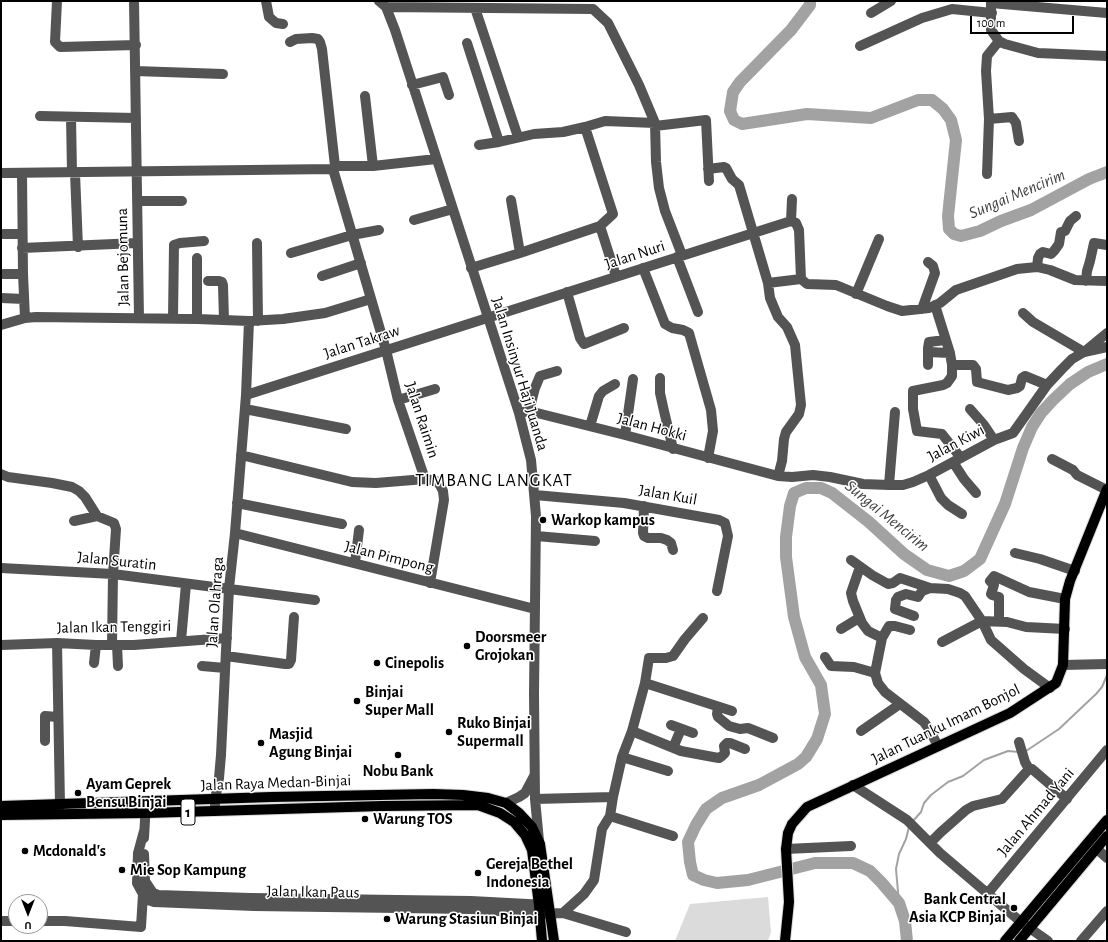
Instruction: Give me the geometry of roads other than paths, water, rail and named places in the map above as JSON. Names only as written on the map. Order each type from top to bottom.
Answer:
[{"type":"main road","name":"Jalan Tuanku Imam Bonjol","points":[[785,941],[789,902],[788,863],[786,849],[788,833],[792,824],[807,807],[1010,713],[1056,683],[1063,665],[1065,599],[1074,571],[1107,492]]},
{"type":"main road","name":"Jalan Raya Medan-Binjai","points":[[1,806],[146,813],[215,811],[464,795],[488,798],[506,803],[519,813],[532,827],[540,844],[545,910]]},
{"type":"main road","name":"Jalan Raya Medan-Binjai","points":[[1,815],[146,802],[271,797],[472,805],[488,808],[500,813],[514,822],[525,835],[532,850],[545,910]]},
{"type":"main road","points":[[1005,941],[1107,820]]},
{"type":"main road","points":[[1019,941],[1107,836]]},
{"type":"main road","points":[[1072,861],[1081,867]]},
{"type":"main road","name":"1","points":[[542,941],[545,910]]},
{"type":"main road","name":"1","points":[[545,910],[554,941]]},
{"type":"street","points":[[57,1],[55,42],[60,47],[136,45]]},
{"type":"street","name":"Jalan Bejomuna","points":[[134,1],[136,45],[135,71],[139,318],[254,321],[283,319],[325,313],[371,299]]},
{"type":"street","points":[[266,1],[269,18],[276,24],[283,24]]},
{"type":"street","points":[[871,13],[891,1]]},
{"type":"street","points":[[386,4],[450,5],[475,8],[592,9],[608,23],[639,85],[655,125],[659,188],[698,312]]},
{"type":"street","name":"Jalan Insinyur Haji Juanda","points":[[386,4],[519,413],[531,460],[535,495],[536,536],[534,609],[535,799],[540,844]]},
{"type":"street","points":[[991,6],[991,30],[999,41],[1020,49],[1038,53],[1107,56]]},
{"type":"street","points":[[860,46],[922,18],[952,9],[991,6],[1107,13]]},
{"type":"street","points":[[475,8],[518,137]]},
{"type":"street","name":"Jalan Raimin","points":[[290,42],[296,39],[312,38],[318,39],[320,42],[322,49],[334,168],[352,235],[386,350],[398,400],[425,479],[436,481],[443,491],[444,500],[430,583]]},
{"type":"street","points":[[987,174],[989,119],[986,71],[988,56],[999,41]]},
{"type":"street","points":[[467,43],[499,142]]},
{"type":"street","points":[[135,71],[223,74]]},
{"type":"street","points":[[412,85],[443,77],[449,95]]},
{"type":"street","points":[[365,96],[373,166]]},
{"type":"street","points":[[40,116],[136,118]]},
{"type":"street","points":[[71,117],[78,246]]},
{"type":"street","points":[[989,119],[1012,117],[1016,123],[1019,141]]},
{"type":"street","points":[[479,145],[534,134],[563,132],[585,127],[605,120],[655,125],[706,120],[709,181]]},
{"type":"street","points":[[471,268],[600,226],[613,214],[585,127]]},
{"type":"street","points":[[1,173],[334,168],[373,166],[436,159]]},
{"type":"street","points":[[708,169],[726,168],[732,179],[739,185],[768,283],[770,298],[778,317],[787,327],[795,345],[801,405],[799,414],[786,432],[782,461],[778,476]]},
{"type":"street","points":[[22,173],[22,274],[25,318]]},
{"type":"street","points":[[792,199],[791,221],[796,223],[799,230],[801,279]]},
{"type":"street","points":[[511,200],[520,253]]},
{"type":"street","points":[[138,201],[182,201]]},
{"type":"street","points":[[414,220],[453,209]]},
{"type":"street","points":[[1037,267],[1040,254],[1043,252],[1051,254],[1054,251],[1059,244],[1059,236],[1061,232],[1065,231],[1070,221],[1076,216]]},
{"type":"street","name":"Jalan Nuri","points":[[487,317],[680,256],[695,255],[791,221]]},
{"type":"street","points":[[600,226],[616,276]]},
{"type":"street","points":[[291,253],[352,235],[379,230]]},
{"type":"street","points":[[1,234],[22,234]]},
{"type":"street","points":[[856,294],[879,239]]},
{"type":"street","points":[[173,318],[174,245],[204,241]]},
{"type":"street","points":[[22,248],[137,243]]},
{"type":"street","points":[[246,395],[254,321],[256,243]]},
{"type":"street","points":[[1086,281],[1087,270],[1094,243],[1107,245]]},
{"type":"street","points":[[197,258],[197,319]]},
{"type":"street","points":[[922,309],[935,273],[933,266],[928,262]]},
{"type":"street","points":[[322,276],[361,263]]},
{"type":"street","points":[[768,283],[801,279],[807,284],[836,285],[902,311],[922,309],[935,305],[956,290],[972,283],[1017,269],[1037,267],[1050,270],[1075,280],[1107,281]]},
{"type":"street","points":[[643,268],[665,324],[672,328],[689,333],[711,410],[713,431],[708,458]]},
{"type":"street","points":[[1,274],[22,274]]},
{"type":"street","points":[[208,281],[222,282],[224,320]]},
{"type":"street","points":[[567,292],[580,338],[584,344],[624,328]]},
{"type":"street","points":[[1,298],[24,298]]},
{"type":"street","points":[[935,305],[950,353],[952,376],[947,383],[943,385],[913,390],[913,409],[917,431],[942,434],[957,460],[964,480],[976,493]]},
{"type":"street","points":[[1023,313],[1034,322],[1084,352],[1107,347]]},
{"type":"street","name":"Jalan Takraw","points":[[246,395],[487,317]]},
{"type":"street","points":[[1,325],[25,318],[139,318]]},
{"type":"street","name":"Jalan Kiwi","points":[[778,476],[792,477],[813,475],[837,478],[863,484],[903,485],[913,482],[994,440],[1013,432],[1047,386],[1072,359],[1084,352],[1107,333]]},
{"type":"street","points":[[928,365],[929,342],[945,340]]},
{"type":"street","points":[[928,352],[950,353]]},
{"type":"street","points":[[952,365],[972,365],[976,369],[977,382],[1008,390],[1020,386],[1022,378],[1025,376],[1047,386]]},
{"type":"street","points":[[529,411],[540,376],[557,371]]},
{"type":"street","points":[[660,378],[660,393],[673,449]]},
{"type":"street","points":[[625,435],[633,379]]},
{"type":"street","points":[[590,426],[599,396],[603,391],[615,384]]},
{"type":"street","points":[[398,400],[435,389]]},
{"type":"street","name":"Jalan Olahraga","points":[[215,811],[221,754],[230,588],[246,395]]},
{"type":"street","points":[[245,409],[346,429]]},
{"type":"street","points":[[970,409],[984,425],[994,440]]},
{"type":"street","name":"Jalan Hokki","points":[[519,413],[529,411],[778,476]]},
{"type":"street","points":[[889,485],[895,412]]},
{"type":"street","points":[[241,455],[352,482],[376,483],[425,479]]},
{"type":"street","points":[[1052,459],[1073,470],[1077,475],[1107,492]]},
{"type":"street","points":[[1,474],[8,477],[72,487],[85,497],[97,516]]},
{"type":"street","points":[[929,474],[941,498],[948,505],[962,514]]},
{"type":"street","name":"Jalan Kuil","points":[[535,495],[624,503],[719,520],[724,523],[728,536],[717,590]]},
{"type":"street","points":[[237,503],[342,524]]},
{"type":"street","points":[[644,506],[644,536],[648,538],[661,538],[667,540],[671,543],[672,550]]},
{"type":"street","points":[[74,521],[97,516],[110,520],[115,525],[113,574],[114,645],[118,666]]},
{"type":"street","points":[[355,563],[359,530]]},
{"type":"street","name":"Jalan Pimpong","points":[[235,533],[534,609]]},
{"type":"street","points":[[536,536],[595,541]]},
{"type":"street","points":[[1015,554],[1040,559],[1074,571]]},
{"type":"street","points":[[850,560],[888,584],[893,583],[900,578],[930,588],[948,589],[963,595],[982,621],[991,640],[1024,670],[1050,688]]},
{"type":"street","points":[[860,567],[851,593],[853,601],[859,618],[868,631],[882,638]]},
{"type":"street","name":"Jalan Suratin","points":[[1,568],[113,574],[186,584],[230,588]]},
{"type":"street","points":[[999,621],[999,597],[992,596],[991,594],[994,585],[990,581],[994,576],[1029,592],[1065,599]]},
{"type":"street","points":[[181,641],[186,584]]},
{"type":"street","points":[[230,588],[315,600]]},
{"type":"street","points":[[914,616],[895,609],[896,600],[898,597],[906,594],[918,597],[922,590],[930,588]]},
{"type":"street","points":[[226,656],[289,664],[291,660],[294,617]]},
{"type":"street","points":[[563,913],[584,894],[594,880],[602,829],[610,816],[622,757],[632,731],[645,683],[649,658],[666,658],[673,656],[685,638],[703,618]]},
{"type":"street","points":[[841,629],[859,618]]},
{"type":"street","points":[[942,642],[982,621],[999,621],[1026,627],[1065,629]]},
{"type":"street","points":[[910,630],[889,626],[882,638],[875,673],[878,683],[885,692],[924,722],[930,729],[938,746]]},
{"type":"street","name":"Jalan Ikan Tenggiri","points":[[1,645],[57,643],[134,645],[227,638]]},
{"type":"street","points":[[57,643],[59,809]]},
{"type":"street","points":[[94,663],[96,645]]},
{"type":"street","points":[[825,656],[831,666],[854,667],[875,673]]},
{"type":"street","points":[[1063,665],[1104,664]]},
{"type":"street","points":[[202,666],[225,668]]},
{"type":"street","points":[[645,683],[732,711]]},
{"type":"street","points":[[861,731],[900,704]]},
{"type":"street","points":[[718,707],[718,717],[729,726],[740,729],[748,728],[773,738]]},
{"type":"street","points":[[45,741],[45,716],[58,716]]},
{"type":"street","points":[[673,748],[676,727],[693,733]]},
{"type":"street","points":[[632,731],[673,748],[712,758],[719,758],[722,756],[724,753],[724,746],[727,743],[745,749]]},
{"type":"street","points":[[1020,745],[1027,765],[1067,799]]},
{"type":"street","name":"Jalan Ahmad Yani","points":[[988,893],[1107,750]]},
{"type":"street","points":[[622,757],[668,771]]},
{"type":"street","points":[[930,843],[966,810],[973,806],[1002,799],[1016,784],[1027,765]]},
{"type":"street","name":"Jalan Insinyur Haji Juanda","points":[[506,803],[525,793],[535,774]]},
{"type":"street","points":[[853,785],[907,820],[940,853],[1021,922],[1048,941]]},
{"type":"street","points":[[535,799],[613,797]]},
{"type":"street","name":"Jalan Ikan Paus","points":[[146,802],[144,831],[145,881],[153,893],[158,895],[303,903],[545,910],[563,913]]},
{"type":"street","points":[[610,816],[673,836]]},
{"type":"street","name":"Jalan Ikan Paus","points":[[144,831],[138,853],[137,883],[148,900],[154,902],[303,903]]},
{"type":"street","points":[[786,849],[851,846]]},
{"type":"street","points":[[1097,849],[1107,858]]},
{"type":"street","points":[[48,921],[141,927],[143,894]]},
{"type":"street","points":[[1081,941],[1107,911]]},
{"type":"street","points":[[563,913],[626,932]]},
{"type":"waterway","name":"Sungai Mencirim","points":[[810,1],[810,5],[791,30],[740,82],[733,92],[730,111],[734,120],[742,124],[807,114],[871,118],[918,100],[932,100],[943,109],[951,120],[956,140],[948,216],[949,229],[954,234],[961,236],[980,231],[1001,221],[1031,210],[1089,179],[1107,172]]},
{"type":"waterway","name":"Sungai Mencirim","points":[[907,941],[905,921],[899,903],[870,871],[853,863],[815,863],[748,880],[717,883],[704,880],[693,875],[688,842],[706,809],[722,798],[759,785],[798,764],[806,757],[817,739],[825,714],[821,685],[805,657],[794,617],[786,557],[786,537],[790,506],[794,493],[806,488],[821,488],[832,493],[869,522],[904,554],[927,570],[949,576],[964,571],[980,559],[1005,504],[1023,448],[1032,427],[1041,413],[1070,384],[1088,372],[1107,364]]},
{"type":"waterway","points":[[1026,751],[1059,729],[1096,694],[1102,687],[1107,671]]},
{"type":"waterway","points":[[913,821],[921,812],[924,803],[931,795],[948,782],[963,776],[984,760],[1008,751],[1019,752]]},
{"type":"waterway","points":[[899,903],[896,869],[899,854],[906,839],[909,827]]},
{"type":"place","name":"Warkop kampus","points":[[543,520]]},
{"type":"place","name":"Doorsmeer Grojokan","points":[[467,646]]},
{"type":"place","name":"Cinepolis","points":[[377,663]]},
{"type":"place","name":"Binjai Super Mall","points":[[357,701]]},
{"type":"place","name":"Ruko Binjai Supermall","points":[[449,732]]},
{"type":"place","name":"Masjid Agung Binjai","points":[[261,743]]},
{"type":"place","name":"Nobu Bank","points":[[398,755]]},
{"type":"place","name":"Ayam Geprek Bensu Binjai","points":[[78,793]]},
{"type":"place","name":"Warung TOS","points":[[365,819]]},
{"type":"place","name":"Mcdonald's","points":[[25,851]]},
{"type":"place","name":"Mie Sop Kampung","points":[[122,870]]},
{"type":"place","name":"Gereja Bethel Indonesia","points":[[478,873]]},
{"type":"place","name":"Bank Central Asia KCP Binjai","points":[[1014,908]]},
{"type":"place","name":"Warung Stasiun Binjai","points":[[387,919]]},
{"type":"district","name":"TIMBANG LANGKAT","points":[[494,481]]}]
